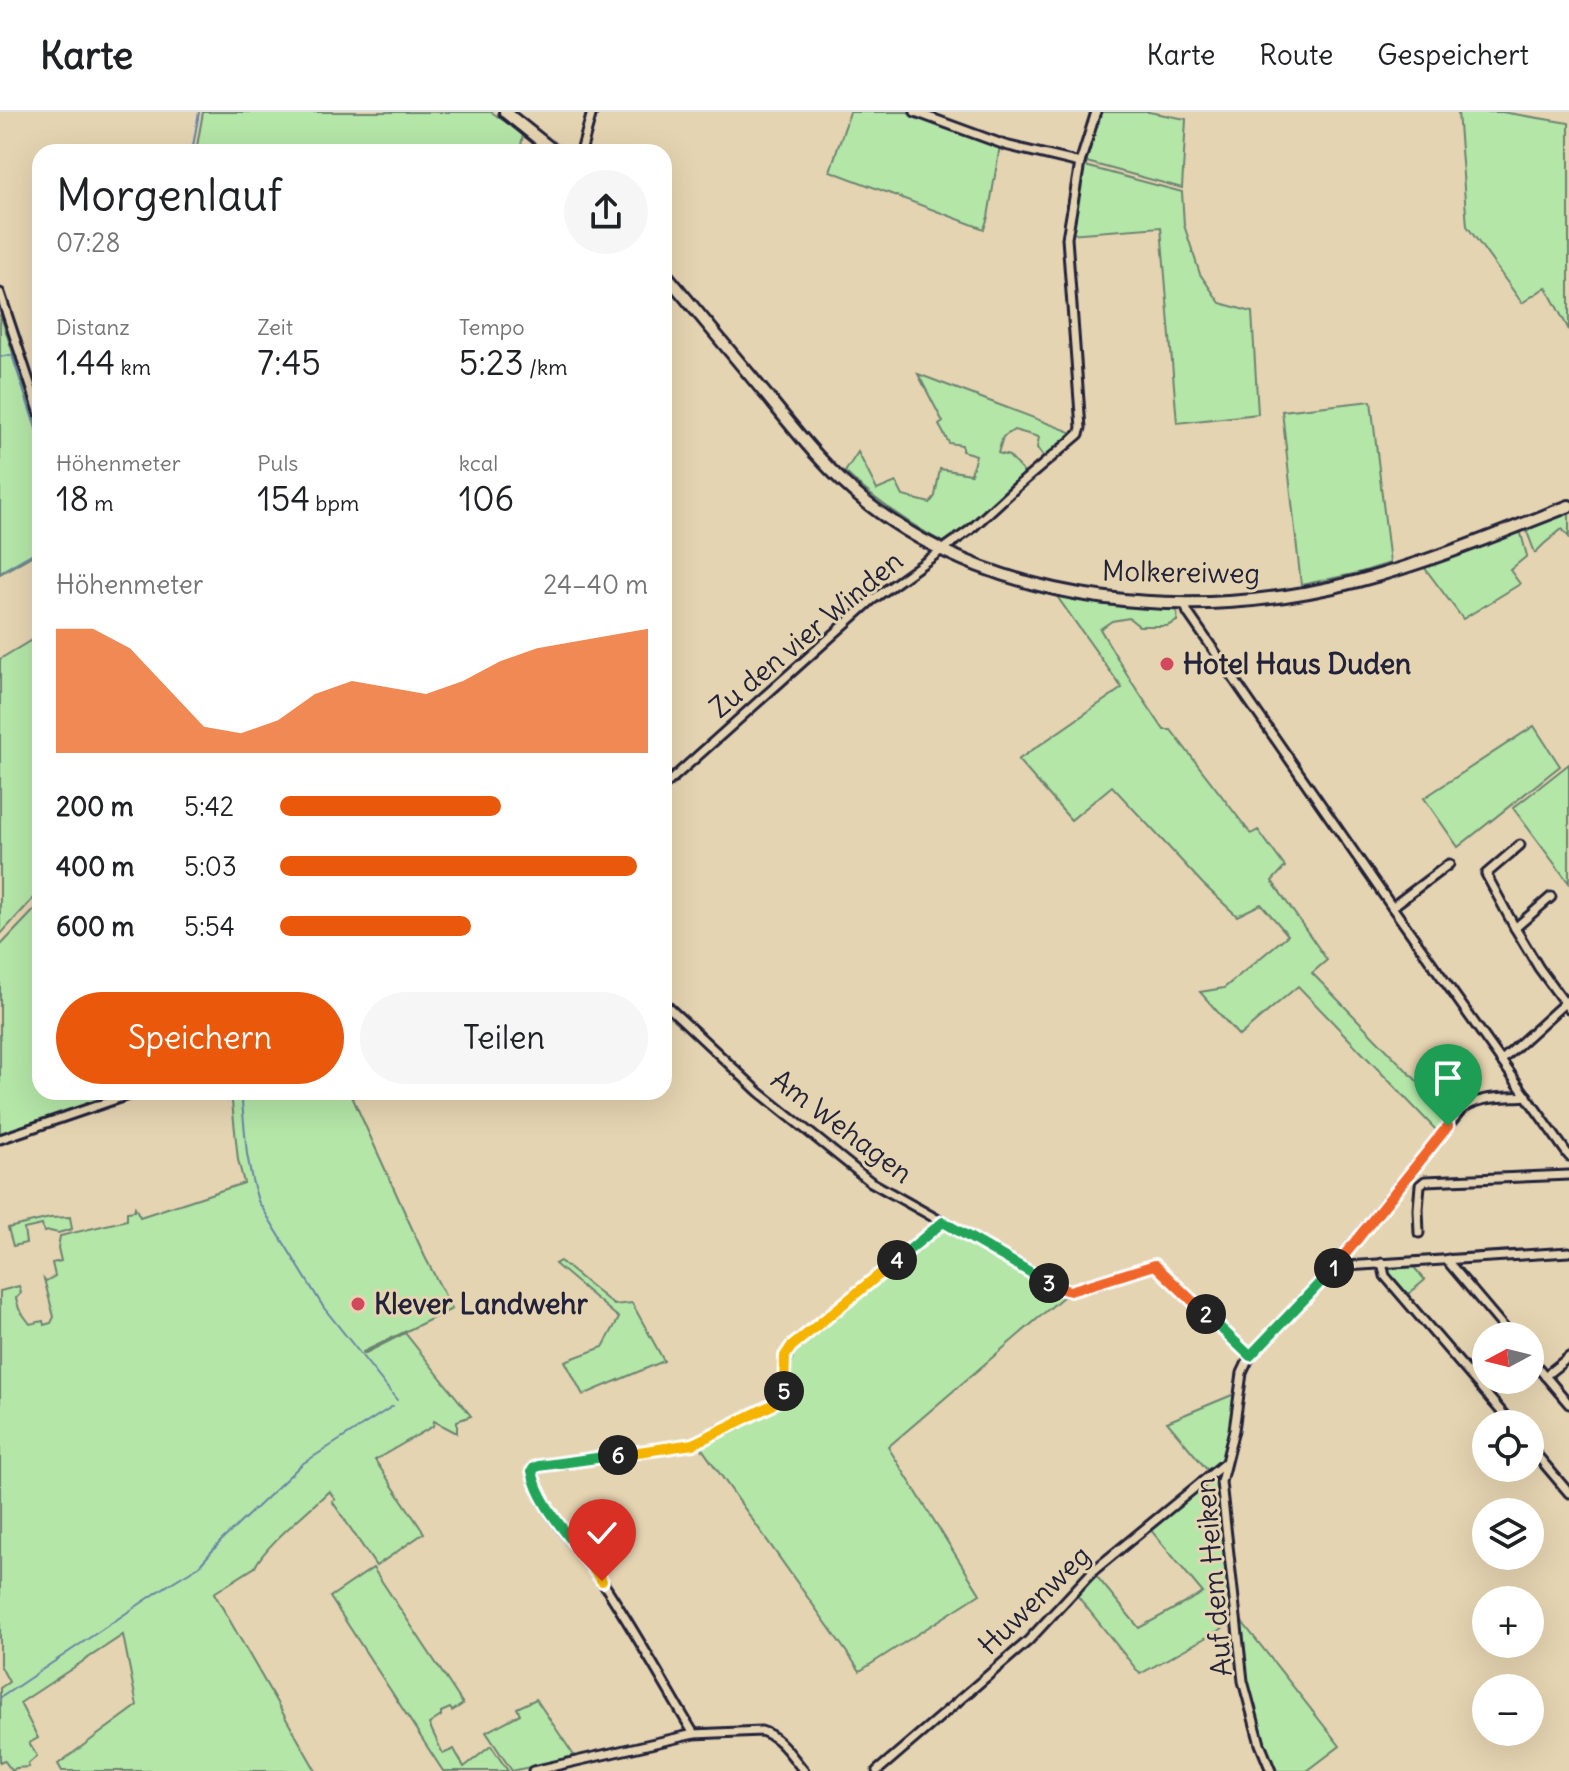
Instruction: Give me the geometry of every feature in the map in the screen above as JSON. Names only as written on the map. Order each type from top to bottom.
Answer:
[{"type":"main road","points":[[505,112],[546,144]]},
{"type":"main road","name":"Molkereiweg","points":[[672,282],[800,436],[847,486],[888,519],[942,551],[998,574],[1069,592],[1184,602],[1272,598],[1358,581],[1416,564],[1569,506]]},
{"type":"street","points":[[583,144],[592,112]]},
{"type":"street","points":[[915,112],[1005,145],[1080,163],[1096,112]]},
{"type":"street","name":"Zu den vier Winden","points":[[672,779],[872,600],[970,530],[1079,434],[1067,238],[1080,163]]},
{"type":"street","points":[[0,293],[32,390]]},
{"type":"street","points":[[1184,602],[1194,623],[1569,1156]]},
{"type":"street","points":[[1501,1061],[1567,1004],[1539,968],[1486,874],[1520,845]]},
{"type":"street","points":[[1392,907],[1449,864]]},
{"type":"street","points":[[1515,928],[1551,897]]},
{"type":"street","name":"Am Wehagen","points":[[672,1010],[759,1092],[871,1182],[1065,1291],[1155,1265],[1250,1356]]},
{"type":"street","name":"Auf dem Heiken","points":[[1271,1771],[1260,1744],[1243,1681],[1221,1482],[1234,1430],[1242,1373],[1250,1356],[1338,1262],[1467,1105],[1483,1099],[1527,1096]]},
{"type":"street","points":[[0,1139],[114,1100]]},
{"type":"street","points":[[1419,1233],[1418,1192],[1425,1181],[1569,1175]]},
{"type":"street","points":[[694,1734],[602,1581],[546,1506],[532,1471],[539,1466],[693,1444],[770,1406],[784,1391],[785,1356],[791,1347],[943,1222]]},
{"type":"street","points":[[1338,1262],[1346,1266],[1569,1252]]},
{"type":"street","points":[[1448,1259],[1498,1322]]},
{"type":"street","points":[[1382,1263],[1385,1276],[1501,1410]]},
{"type":"street","points":[[1569,1357],[1545,1376],[1569,1404]]},
{"type":"street","name":"Huwenweg","points":[[877,1771],[1028,1641],[1093,1571],[1225,1463]]},
{"type":"street","points":[[1544,1464],[1569,1493]]},
{"type":"street","points":[[533,1771],[694,1734],[761,1731],[778,1740],[804,1771]]},
{"type":"green space","points":[[203,112],[491,112],[523,134],[521,144],[197,144]]},
{"type":"green space","points":[[850,112],[908,112],[1000,146],[984,229],[830,171]]},
{"type":"green space","points":[[1098,112],[1149,112],[1186,119],[1182,188],[1083,161]]},
{"type":"green space","points":[[1458,112],[1502,112],[1569,123],[1569,330],[1546,287],[1522,303],[1467,226]]},
{"type":"green space","points":[[1082,167],[1182,192],[1184,225],[1200,274],[1220,303],[1252,312],[1258,414],[1177,423],[1161,227],[1069,234]]},
{"type":"green space","points":[[0,314],[32,411],[32,556],[0,574]]},
{"type":"green space","points":[[918,374],[1076,434],[1045,459],[1037,448],[1039,437],[1014,430],[1003,437],[998,453],[1009,456],[1026,475],[970,526],[944,543],[892,511],[845,472],[858,452],[877,490],[896,482],[903,496],[930,503],[935,496],[940,469],[971,474],[976,455],[962,451],[962,445],[949,443],[939,425],[943,422]]},
{"type":"green space","points":[[1371,401],[1390,563],[1301,585],[1282,411]]},
{"type":"green space","points":[[1569,512],[1569,537],[1562,529],[1535,553],[1526,529]]},
{"type":"green space","points":[[1520,530],[1527,556],[1510,570],[1520,584],[1463,619],[1424,567]]},
{"type":"green space","points":[[1056,595],[1123,605],[1171,607],[1176,611],[1177,621],[1167,626],[1139,626],[1129,618],[1112,621],[1100,629],[1164,730],[1171,730],[1251,834],[1258,830],[1285,867],[1272,881],[1327,960],[1312,973],[1451,1116],[1438,1132],[1298,986],[1239,1036],[1200,992],[1224,988],[1288,935],[1261,904],[1237,916],[1112,786],[1071,820],[1018,760],[1122,688]]},
{"type":"green space","points":[[32,640],[32,900],[0,935],[0,659]]},
{"type":"green space","points":[[1534,726],[1560,766],[1458,847],[1424,798]]},
{"type":"green space","points":[[1569,764],[1569,883],[1513,808]]},
{"type":"green space","points":[[32,912],[32,1100],[100,1100],[0,1134],[0,946]]},
{"type":"green space","points":[[232,1100],[354,1100],[452,1309],[363,1352],[405,1333],[471,1416],[457,1421],[457,1433],[434,1421],[433,1426],[375,1460],[424,1533],[376,1566],[332,1501],[335,1499],[329,1491],[278,1538],[255,1567],[214,1593],[316,1771],[62,1771],[58,1764],[137,1706],[123,1635],[20,1703],[38,1738],[29,1743],[37,1756],[28,1764],[29,1767],[12,1771],[4,1760],[0,1762],[0,1688],[9,1682],[0,1665],[0,1291],[19,1286],[21,1293],[16,1298],[19,1309],[30,1324],[51,1323],[54,1317],[44,1279],[46,1281],[55,1276],[52,1263],[61,1261],[58,1248],[60,1236],[127,1220],[127,1212],[134,1211],[135,1207],[140,1217],[244,1183],[238,1160]]},
{"type":"green space","points":[[70,1217],[72,1229],[58,1233],[44,1232],[42,1225],[24,1229],[26,1243],[13,1246],[8,1228],[50,1218]]},
{"type":"green space","points":[[942,1226],[1064,1296],[888,1447],[980,1594],[860,1671],[698,1443],[781,1401],[787,1357],[792,1348]]},
{"type":"green space","points":[[560,1261],[614,1305],[632,1303],[664,1361],[583,1395],[565,1361],[603,1347],[619,1318],[555,1264]]},
{"type":"green space","points":[[1412,1265],[1425,1280],[1407,1295],[1389,1275],[1388,1269]]},
{"type":"green space","points":[[1237,1393],[1224,1460],[1209,1472],[1167,1422]]},
{"type":"green space","points":[[1214,1475],[1219,1482],[1234,1622],[1140,1674],[1076,1594],[1094,1573],[1139,1628],[1203,1593],[1149,1528]]},
{"type":"green space","points":[[373,1568],[463,1704],[452,1711],[450,1708],[441,1712],[441,1716],[429,1724],[443,1754],[454,1749],[464,1767],[491,1746],[508,1771],[443,1771],[330,1597]]},
{"type":"green space","points":[[1239,1618],[1340,1746],[1307,1771],[1273,1771],[1245,1681]]},
{"type":"green space","points":[[536,1699],[575,1757],[512,1771],[486,1732],[520,1714],[517,1708]]},
{"type":"waterway","points":[[193,144],[199,112]]},
{"type":"waterway","points":[[0,309],[32,416]]},
{"type":"waterway","points":[[0,357],[10,355]]},
{"type":"waterway","points":[[0,572],[32,554]]},
{"type":"waterway","points":[[242,1100],[247,1154],[258,1201],[324,1308],[397,1400]]},
{"type":"waterway","points":[[0,1698],[199,1566],[302,1464],[393,1406]]},
{"type":"place","name":"Hotel Haus Duden","points":[[1167,664]]},
{"type":"place","name":"Klever Landwehr","points":[[358,1304]]},
{"type":"route","points":[[602,1581],[546,1506],[537,1489],[532,1471],[534,1468],[693,1444],[770,1406],[784,1391],[785,1356],[791,1347],[943,1222],[1065,1291],[1155,1265],[1250,1356],[1326,1276],[1448,1126]]}]
